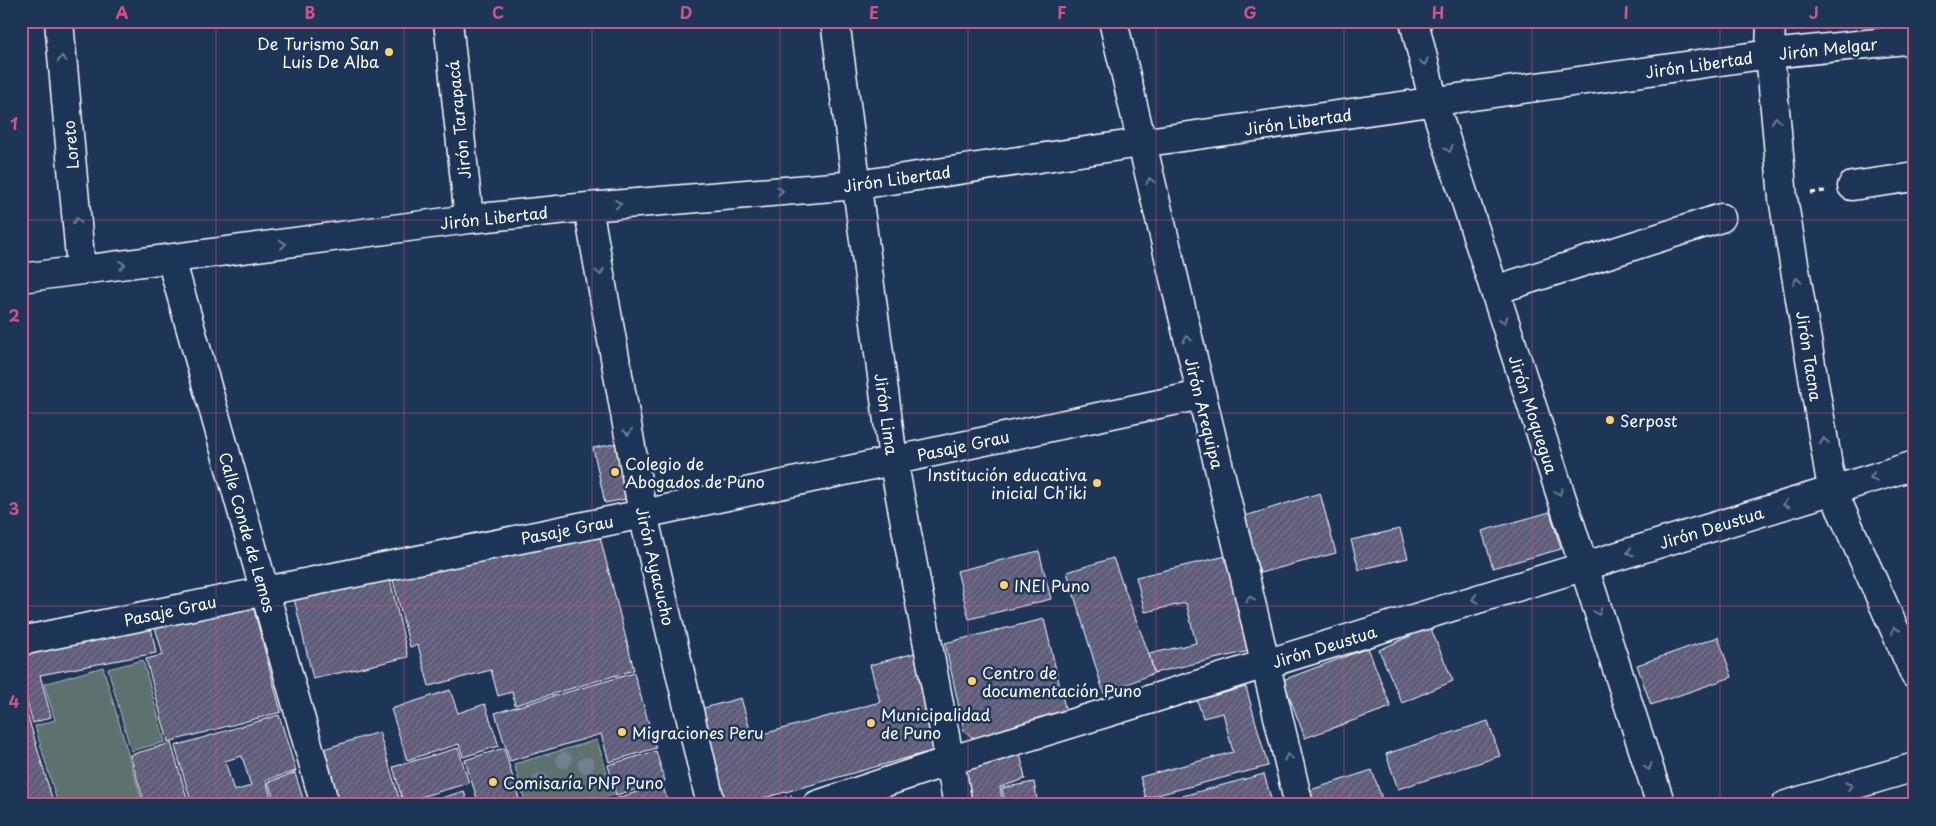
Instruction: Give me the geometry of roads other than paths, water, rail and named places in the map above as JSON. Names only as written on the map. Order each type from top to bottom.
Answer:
[{"type":"street","name":"Loreto","points":[[59,21],[81,269]]},
{"type":"street","name":"Jirón Tarapacá","points":[[448,21],[469,219]]},
{"type":"street","name":"Jirón Lima","points":[[835,21],[893,459],[958,805]]},
{"type":"street","name":"Jirón Arequipa","points":[[1112,21],[1299,805]]},
{"type":"street","name":"Jirón Moquegua","points":[[1414,21],[1434,103],[1661,805]]},
{"type":"street","name":"Jirón Tacna","points":[[1771,21],[1770,54],[1783,198],[1832,489],[1915,675]]},
{"type":"street","name":"Jirón Melgar","points":[[1770,54],[1915,39]]},
{"type":"street","name":"Jirón Libertad","points":[[21,278],[469,219],[588,207],[857,185],[1770,54]]},
{"type":"street","points":[[1852,186],[1915,178]]},
{"type":"street","name":"Jirón Ayacucho","points":[[588,207],[643,514],[711,805]]},
{"type":"street","points":[[1494,290],[1720,218]]},
{"type":"street","name":"Calle Conde de Lemos","points":[[171,259],[325,805]]},
{"type":"street","name":"Pasaje Grau","points":[[21,641],[643,514],[893,459],[1201,395]]},
{"type":"street","name":"Jirón Deustua","points":[[817,805],[949,761],[1915,465]]},
{"type":"street","points":[[1786,805],[1915,767]]},
{"type":"place","name":"De Turismo San Luis De Alba","points":[[389,52]]},
{"type":"place","name":"Serpost","points":[[1610,420]]},
{"type":"place","name":"Colegio de Abogados de Puno","points":[[615,472]]},
{"type":"place","name":"Institución educativa inicial Ch'iki","points":[[1097,483]]},
{"type":"place","name":"INEI Puno","points":[[1004,585]]},
{"type":"place","name":"Centro de documentación Puno","points":[[972,681]]},
{"type":"place","name":"Municipalidad de Puno","points":[[871,723]]},
{"type":"place","name":"Migraciones Peru","points":[[622,732]]},
{"type":"place","name":"Comisaría PNP Puno","points":[[493,782]]}]
